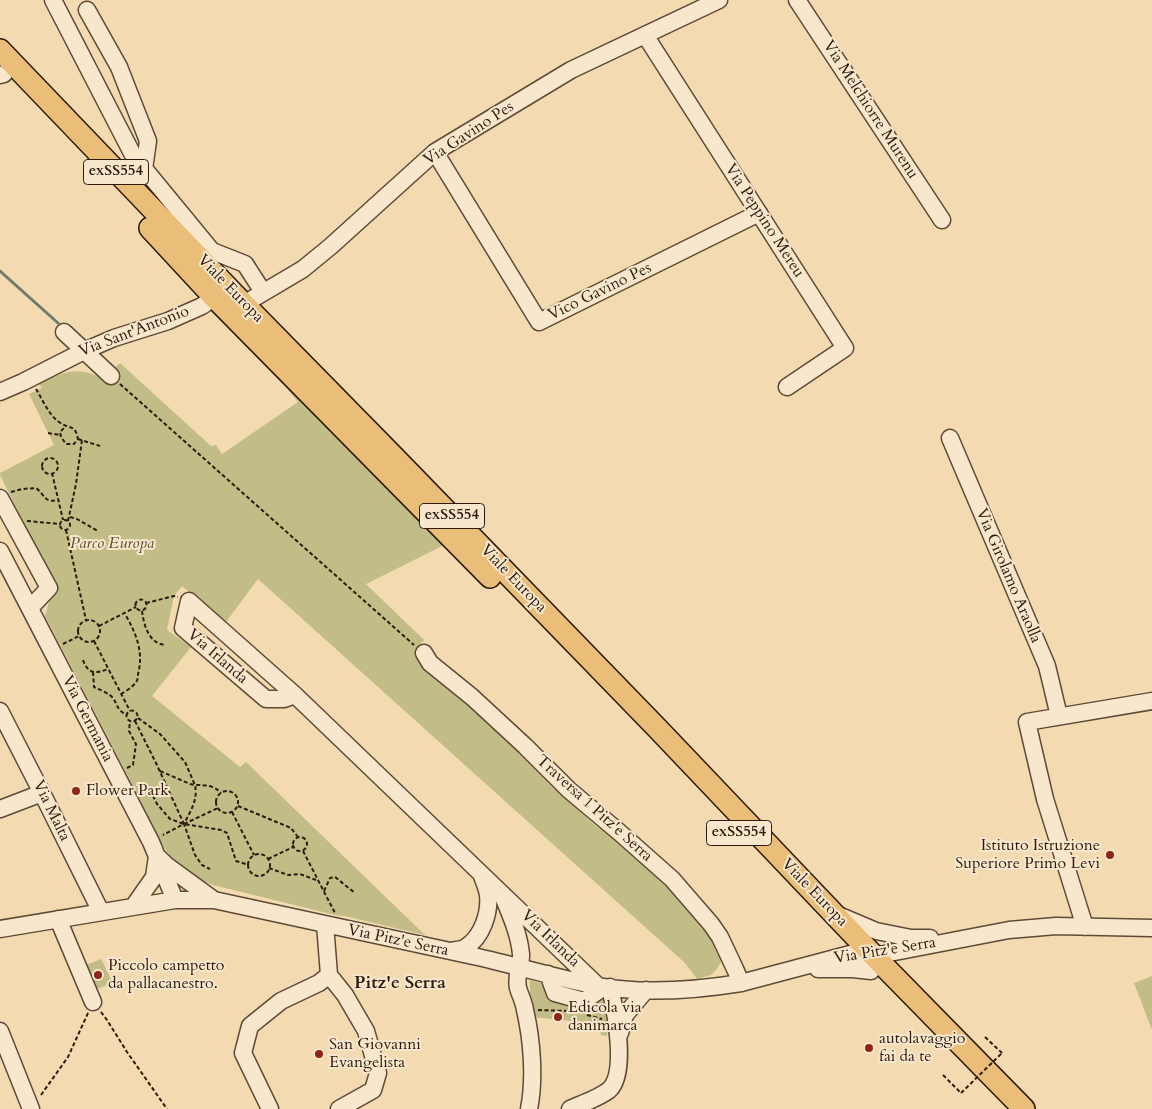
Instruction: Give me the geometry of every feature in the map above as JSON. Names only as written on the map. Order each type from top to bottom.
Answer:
[{"type":"main road","name":"Viale Europa","points":[[0,50],[244,304],[665,736],[832,912],[866,960],[1024,1109]]},
{"type":"main road","name":"Viale Europa","points":[[1,73],[79,150],[214,297],[866,960],[1004,1109]]},
{"type":"street","points":[[54,0],[132,155],[212,251],[245,264],[263,292]]},
{"type":"street","name":"Via Gavino Pes","points":[[244,304],[303,269],[435,152],[571,70],[718,0]]},
{"type":"street","name":"Via Melchiorre Murenu","points":[[798,0],[942,220]]},
{"type":"street","points":[[87,10],[119,67],[148,140],[144,169]]},
{"type":"street","name":"Via Peppino Mereu","points":[[645,35],[845,348],[787,387]]},
{"type":"street","name":"Vico Gavino Pes","points":[[435,152],[539,322],[758,213]]},
{"type":"street","name":"Via Sant'Antonio","points":[[0,392],[84,351],[114,338],[168,321],[202,306],[214,297]]},
{"type":"street","points":[[64,332],[110,376]]},
{"type":"street","name":"Via Girolamo Araolla","points":[[950,438],[1046,666],[1059,716]]},
{"type":"street","points":[[4,495],[12,521],[49,588],[30,608]]},
{"type":"street","name":"Via Germania","points":[[0,551],[154,849],[175,900]]},
{"type":"street","name":"Via Irlanda","points":[[295,695],[284,699],[266,699],[183,628],[189,601],[295,695],[501,893],[604,987]]},
{"type":"street","name":"Traversa 1 Pitz'e Serra","points":[[424,653],[430,663],[472,697],[569,790],[672,879],[720,937],[741,983]]},
{"type":"street","points":[[1084,927],[1045,799],[1026,722],[1152,702]]},
{"type":"street","name":"Via Malta","points":[[0,711],[101,912]]},
{"type":"street","points":[[0,809],[42,793]]},
{"type":"street","points":[[133,907],[154,877],[154,849]]},
{"type":"street","name":"Via Germania","points":[[154,849],[166,865],[214,900]]},
{"type":"street","name":"Via Irlanda","points":[[450,952],[465,948],[482,929],[488,910],[488,896],[481,874]]},
{"type":"street","name":"Via Irlanda","points":[[501,893],[516,928],[521,955],[517,977],[524,1004],[532,1052],[531,1100],[529,1109]]},
{"type":"street","name":"Via Pitz'e Serra","points":[[0,929],[175,900],[214,900],[604,987],[669,990],[727,986],[796,969],[866,960],[1009,930],[1056,926],[1152,928]]},
{"type":"street","name":"Via Pitz'e Serra","points":[[832,912],[876,931],[911,938],[974,936]]},
{"type":"street","points":[[58,919],[93,1002]]},
{"type":"street","points":[[327,924],[328,975],[345,995],[366,1031],[378,1073],[373,1090],[339,1109]]},
{"type":"street","name":"Via Pitz'e Serra","points":[[796,969],[854,969],[866,960]]},
{"type":"street","points":[[524,1004],[527,986],[544,973]]},
{"type":"street","points":[[270,1109],[243,1052],[250,1026],[281,1001],[319,983],[328,975]]},
{"type":"street","points":[[570,1109],[610,1090],[618,1070],[616,1015],[604,987]]},
{"type":"street","points":[[618,1040],[624,1016],[646,990]]},
{"type":"street","points":[[0,1031],[29,1106]]},
{"type":"path","points":[[110,376],[424,653]]},
{"type":"path","points":[[23,382],[28,392],[36,389],[51,414],[60,423],[74,428],[78,439],[74,444],[66,444],[60,435],[48,433]]},
{"type":"path","points":[[60,435],[60,432],[66,426]]},
{"type":"path","points":[[78,439],[100,446]]},
{"type":"path","points":[[66,530],[70,527],[68,521],[82,440]]},
{"type":"path","points":[[48,458],[54,458],[58,464],[58,469],[52,474],[44,471],[42,466],[48,458]]},
{"type":"path","points":[[52,474],[63,520]]},
{"type":"path","points":[[4,495],[22,489],[36,488],[46,499],[51,501],[58,500]]},
{"type":"path","points":[[70,517],[98,531]]},
{"type":"path","points":[[12,521],[25,520],[60,524]]},
{"type":"path","points":[[63,520],[68,521]]},
{"type":"path","points":[[60,524],[63,520]]},
{"type":"path","points":[[60,524],[61,529],[66,530]]},
{"type":"path","points":[[66,530],[86,620]]},
{"type":"path","points":[[136,608],[138,600],[143,600],[146,603],[174,596],[189,601]]},
{"type":"path","points":[[142,611],[146,608],[146,603]]},
{"type":"path","points":[[99,626],[136,608]]},
{"type":"path","points":[[136,608],[142,611]]},
{"type":"path","points":[[142,611],[149,637],[159,645],[166,646]]},
{"type":"path","points":[[121,694],[136,682],[140,668],[140,649],[135,633],[125,614]]},
{"type":"path","points":[[86,620],[92,620],[99,626],[100,635],[94,641],[84,641],[79,636],[79,626],[86,620]]},
{"type":"path","points":[[51,648],[79,636]]},
{"type":"path","points":[[94,641],[130,711]]},
{"type":"path","points":[[82,660],[85,666],[93,672],[99,673],[108,669]]},
{"type":"path","points":[[93,672],[94,687],[108,694],[117,708],[127,715],[127,719],[130,721],[129,730],[136,744],[133,765],[124,769]]},
{"type":"path","points":[[127,715],[130,711]]},
{"type":"path","points":[[130,711],[135,711],[138,714],[138,718],[160,734],[185,762],[197,793],[184,824]]},
{"type":"path","points":[[130,721],[135,721],[138,718]]},
{"type":"path","points":[[135,721],[184,824],[195,855],[202,865],[210,869]]},
{"type":"path","points":[[160,771],[190,784],[208,785],[221,793]]},
{"type":"path","points":[[150,790],[157,804],[170,819],[184,824],[221,830],[227,833],[236,861],[249,865]]},
{"type":"path","points":[[229,791],[236,794],[239,801],[238,806],[232,812],[227,813],[218,808],[216,801],[221,793],[229,791]]},
{"type":"path","points":[[238,806],[291,828],[298,837],[304,838],[307,842],[307,847],[303,851]]},
{"type":"path","points":[[154,849],[184,824],[218,808]]},
{"type":"path","points":[[232,812],[254,855]]},
{"type":"path","points":[[294,847],[294,841],[298,837]]},
{"type":"path","points":[[294,847],[299,851],[303,851],[335,915],[336,919],[330,917],[327,924]]},
{"type":"path","points":[[268,859],[294,847]]},
{"type":"path","points":[[254,855],[265,855],[268,859],[270,868],[265,874],[258,875],[252,872],[249,865],[254,855]]},
{"type":"path","points":[[270,868],[288,875],[300,874],[319,881]]},
{"type":"path","points":[[324,891],[330,878],[335,878],[355,893]]},
{"type":"path","points":[[29,1106],[41,1095],[68,1058],[93,1002],[167,1109]]},
{"type":"path","points":[[524,1004],[574,1012]]},
{"type":"path","points":[[581,1013],[607,1021]]},
{"type":"path","points":[[944,1075],[961,1093],[1002,1053],[986,1037]]},
{"type":"green space","name":"Parco Europa","points":[[120,363],[211,446],[216,445],[222,454],[298,402],[288,390],[290,380],[450,540],[442,546],[366,584],[424,640],[420,644],[419,655],[530,760],[548,783],[597,827],[617,839],[664,877],[674,895],[702,925],[713,941],[721,962],[711,975],[697,979],[685,963],[258,579],[226,622],[182,586],[174,596],[167,630],[191,647],[152,696],[240,767],[246,762],[425,935],[213,885],[198,879],[171,858],[160,841],[45,616],[54,585],[0,475],[0,473],[54,445],[29,394],[42,388],[39,384],[63,373],[78,371],[86,372],[102,379]]},
{"type":"green space","name":"Piccolo campetto da pallacanestro.","points":[[101,959],[113,983],[94,990],[84,966]]},
{"type":"green space","points":[[1152,976],[1152,1030],[1134,983]]},
{"type":"green space","points":[[530,980],[543,984],[586,1005],[601,1000],[609,1002],[607,1036],[601,1035],[599,1024],[532,1017]]},
{"type":"waterway","points":[[0,271],[58,323]]},
{"type":"place","name":"Flower Park","points":[[76,791]]},
{"type":"place","name":"Istituto Istruzione Superiore Primo Levi","points":[[1110,855]]},
{"type":"place","name":"Piccolo campetto da pallacanestro.","points":[[98,975]]},
{"type":"place","name":"Edicola via danimarca","points":[[558,1017]]},
{"type":"place","name":"autolavaggio fai da te","points":[[869,1048]]},
{"type":"place","name":"San Giovanni Evangelista","points":[[319,1054]]},
{"type":"district","name":"Pitz'e Serra","points":[[400,984]]}]
